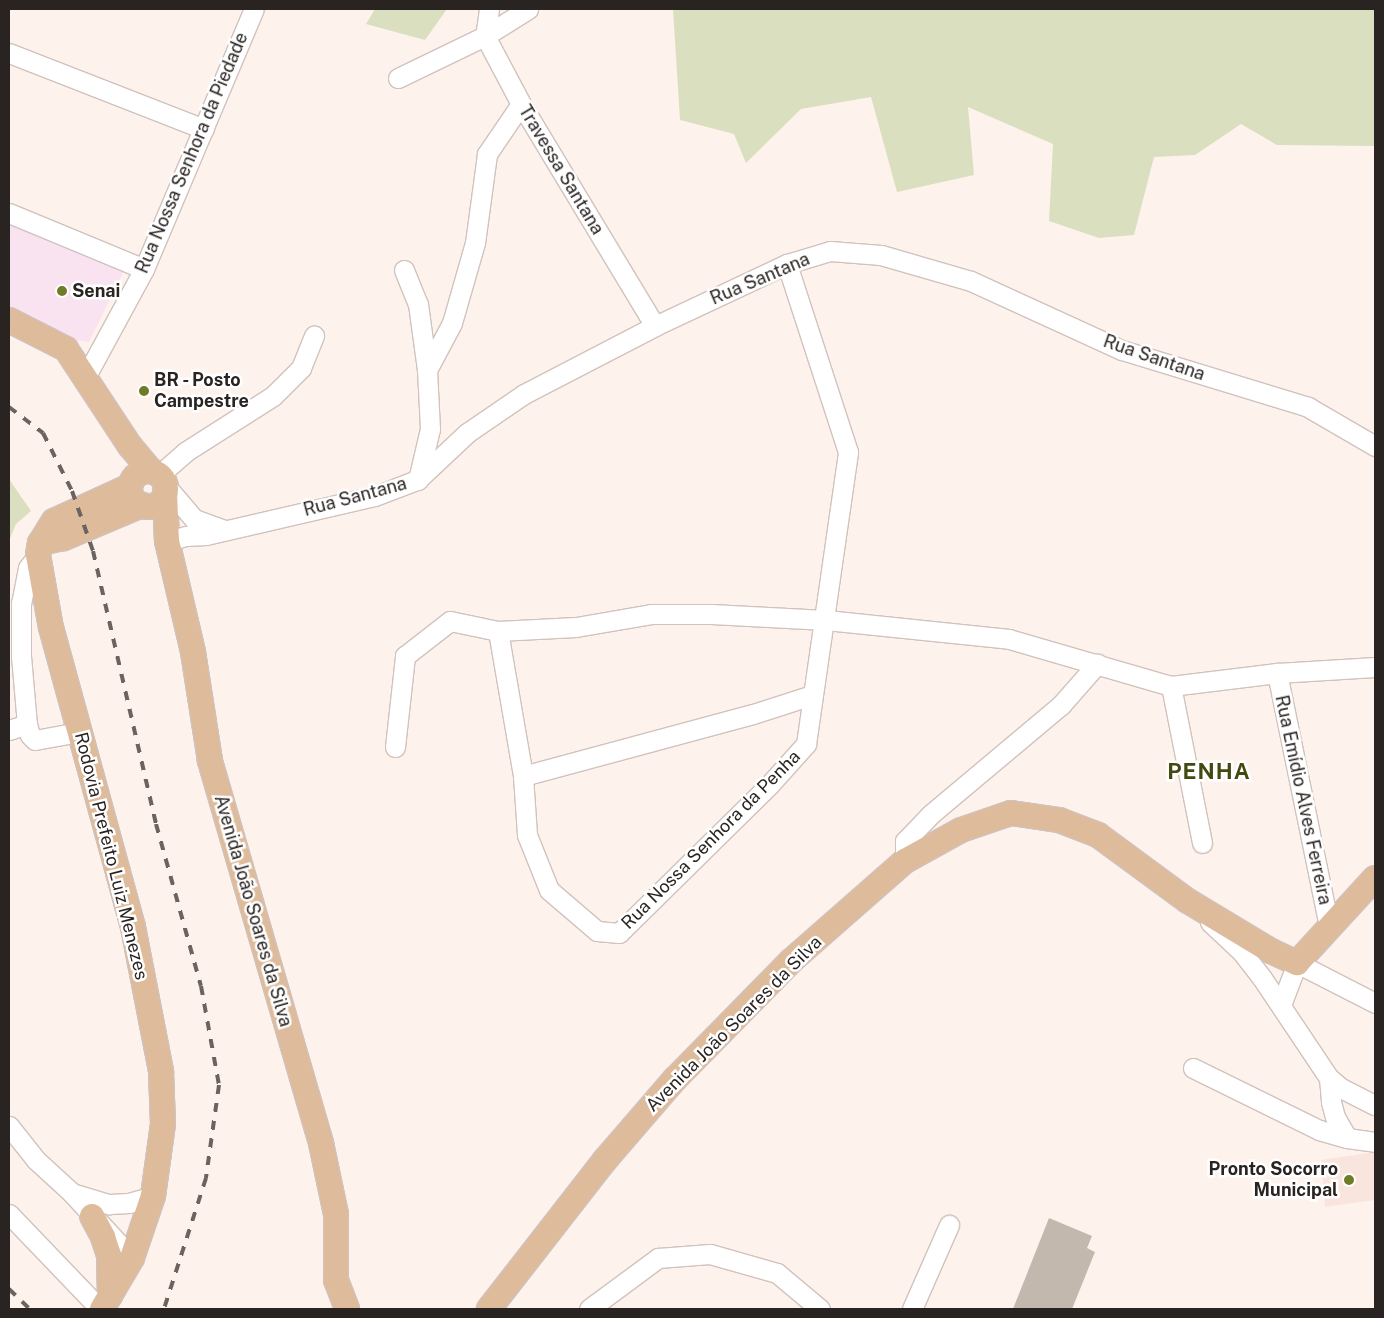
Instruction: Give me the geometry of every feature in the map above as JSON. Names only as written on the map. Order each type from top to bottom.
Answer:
[{"type":"main road","points":[[9,320],[66,349],[86,376]]},
{"type":"main road","name":"Avenida João Soares da Silva","points":[[86,376],[130,446],[150,487],[167,541],[193,652],[210,760],[321,1143],[336,1214],[336,1280],[327,1309]]},
{"type":"main road","points":[[39,549],[64,538],[150,487]]},
{"type":"main road","name":"Rodovia Prefeito Luiz Menezes","points":[[39,549],[51,628],[133,927],[161,1071],[163,1124],[153,1196],[132,1258],[104,1306]]},
{"type":"main road","name":"Avenida João Soares da Silva","points":[[489,1309],[605,1160],[675,1079],[791,962],[906,862],[961,830],[1012,813],[1059,820],[1098,835],[1188,901],[1270,951],[1298,963]]},
{"type":"main road","points":[[1298,963],[1375,878]]},
{"type":"main road","points":[[92,1216],[109,1255],[111,1272],[104,1306]]},
{"type":"main road","name":"Avenida João Soares da Silva","points":[[336,1280],[346,1309]]},
{"type":"street","name":"Rua Nossa Senhora da Piedade","points":[[86,376],[144,269],[254,9]]},
{"type":"street","points":[[485,36],[489,9]]},
{"type":"street","points":[[398,78],[485,36],[528,9]]},
{"type":"street","name":"Travessa Santana","points":[[485,36],[520,104],[655,326]]},
{"type":"street","points":[[9,53],[204,129]]},
{"type":"street","points":[[427,370],[452,323],[476,243],[487,154],[520,104]]},
{"type":"street","points":[[9,213],[144,269]]},
{"type":"street","name":"Rua Santana","points":[[167,541],[186,536],[206,535],[375,496],[417,480],[468,433],[524,394],[655,326],[786,264],[830,251],[881,255],[970,281],[1122,350],[1308,407],[1375,446]]},
{"type":"street","name":"Rua Nossa Senhora da Penha","points":[[498,632],[523,776],[527,834],[549,890],[597,931],[619,933],[770,784],[806,744],[812,695],[826,620],[848,452],[786,264]]},
{"type":"street","points":[[404,270],[418,304],[427,370],[430,429],[417,480]]},
{"type":"street","points":[[225,530],[194,519],[150,487],[185,452],[273,396],[301,368],[314,336]]},
{"type":"street","points":[[39,549],[28,568],[21,603],[21,656],[27,724],[30,735],[36,740],[80,732]]},
{"type":"street","points":[[395,747],[405,656],[450,621],[498,632],[576,627],[651,614],[711,614],[826,620],[1009,639],[1171,686],[1277,673],[1375,666]]},
{"type":"street","points":[[906,862],[905,841],[931,814],[1061,705],[1097,664]]},
{"type":"street","name":"Rua Emídio Alves Ferreira","points":[[1277,673],[1329,927]]},
{"type":"street","points":[[1171,686],[1202,843]]},
{"type":"street","points":[[523,776],[753,714],[812,695]]},
{"type":"street","points":[[9,730],[27,724]]},
{"type":"street","points":[[1188,901],[1241,951],[1281,1005],[1329,1078],[1341,1088],[1375,1106]]},
{"type":"street","points":[[1281,1005],[1298,963]]},
{"type":"street","name":"Avenida João Soares da Silva","points":[[1298,963],[1375,1003]]},
{"type":"street","points":[[1193,1068],[1319,1130],[1347,1138],[1375,1142]]},
{"type":"street","points":[[1329,1078],[1331,1102],[1335,1117],[1347,1138]]},
{"type":"street","points":[[9,1126],[36,1160],[71,1192],[132,1258]]},
{"type":"street","points":[[71,1192],[109,1204],[129,1203],[153,1196]]},
{"type":"street","points":[[9,1214],[104,1306]]},
{"type":"street","points":[[912,1309],[949,1225]]},
{"type":"street","points":[[589,1309],[658,1258],[710,1254],[777,1273],[820,1309]]},
{"type":"shaded area","name":"Senai","points":[[9,222],[124,271],[89,342],[65,339],[9,310]]},
{"type":"shaded area","name":"Pronto Socorro Municipal","points":[[1375,1152],[1375,1200],[1325,1207],[1321,1160]]},
{"type":"green space","points":[[375,9],[447,9],[425,40],[366,24]]},
{"type":"green space","points":[[673,9],[1375,9],[1375,146],[1277,145],[1241,124],[1195,155],[1154,157],[1134,235],[1099,238],[1049,221],[1053,144],[968,107],[974,175],[897,192],[871,97],[801,109],[746,163],[734,134],[680,120]]},
{"type":"green space","points":[[9,479],[31,511],[16,524],[9,541]]},
{"type":"building","points":[[1049,1218],[1092,1236],[1087,1248],[1095,1252],[1072,1309],[1013,1309]]},
{"type":"railway","points":[[9,407],[43,433],[72,491],[93,551],[156,824],[201,986],[219,1085],[206,1178],[164,1309]]},
{"type":"railway","points":[[9,1289],[30,1309]]},
{"type":"place","name":"Senai","points":[[62,291]]},
{"type":"place","name":"BR - Posto Campestre","points":[[144,391]]},
{"type":"place","name":"Pronto Socorro Municipal","points":[[1349,1180]]},
{"type":"district","name":"PENHA","points":[[1209,772]]}]
